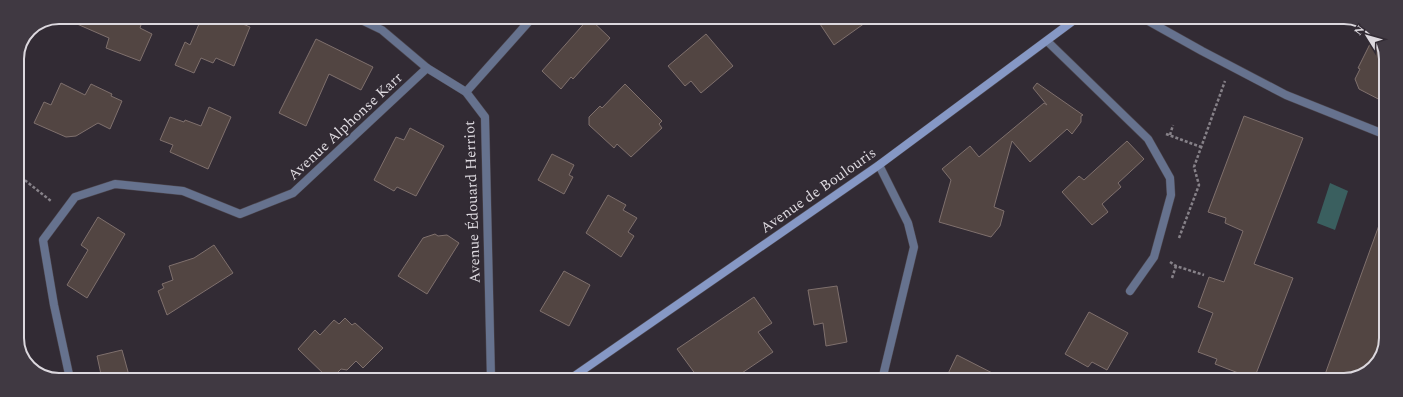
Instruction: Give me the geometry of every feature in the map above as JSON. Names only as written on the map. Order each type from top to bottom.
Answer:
[{"type":"street","name":"Avenue Édouard Herriot","points":[[370,24],[382,30],[427,68],[466,92],[486,116],[491,373]]},
{"type":"street","points":[[466,92],[527,24]]},
{"type":"street","name":"Avenue de Boulouris","points":[[579,373],[879,165],[1069,24]]},
{"type":"street","points":[[1154,24],[1231,67],[1286,95],[1379,132]]},
{"type":"street","points":[[1047,41],[1148,139],[1170,178],[1171,195],[1154,257],[1130,291]]},
{"type":"street","name":"Avenue Alphonse Karr","points":[[69,373],[54,305],[43,240],[75,197],[116,184],[184,191],[240,214],[293,193],[427,68]]},
{"type":"street","points":[[879,165],[908,223],[914,247],[884,373]]},
{"type":"path","points":[[1178,242],[1199,186],[1194,167],[1231,67]]},
{"type":"path","points":[[1170,135],[1173,125]]},
{"type":"path","points":[[1164,133],[1201,147]]},
{"type":"path","points":[[24,180],[64,212]]},
{"type":"path","points":[[1172,256],[1170,262],[1176,266],[1204,275]]},
{"type":"path","points":[[1172,278],[1176,266]]},
{"type":"shaded area","points":[[1330,183],[1348,191],[1335,230],[1317,223]]},
{"type":"building","points":[[77,24],[139,24],[141,25],[140,28],[152,34],[140,61],[106,48],[109,38]]},
{"type":"building","points":[[199,24],[243,24],[250,27],[234,66],[216,58],[213,63],[201,58],[194,73],[175,65],[185,42],[190,45]]},
{"type":"building","points":[[584,24],[595,24],[610,38],[573,79],[571,77],[561,89],[542,71]]},
{"type":"building","points":[[820,24],[864,24],[834,45]]},
{"type":"building","points":[[706,34],[733,66],[701,93],[691,81],[685,86],[668,66]]},
{"type":"building","points":[[316,39],[373,67],[361,90],[329,74],[306,126],[279,113]]},
{"type":"building","points":[[1373,39],[1379,57],[1379,99],[1359,89],[1355,79],[1360,69],[1358,68]]},
{"type":"building","points":[[61,83],[85,95],[91,84],[112,94],[111,96],[122,101],[110,129],[98,123],[76,136],[66,137],[34,123],[44,102],[51,105]]},
{"type":"building","points":[[1037,83],[1083,115],[1081,116],[1081,122],[1072,134],[1067,129],[1030,162],[1012,141],[994,207],[1004,211],[1000,226],[991,237],[939,222],[951,180],[942,169],[970,146],[979,157],[1044,103],[1047,105],[1033,88]]},
{"type":"building","points":[[625,84],[662,121],[659,124],[662,128],[631,157],[617,144],[614,148],[589,125],[589,117],[600,106],[602,108]]},
{"type":"building","points":[[209,107],[231,117],[208,169],[170,152],[173,145],[160,140],[170,117],[184,122],[185,120],[201,126]]},
{"type":"building","points":[[1244,116],[1303,138],[1254,264],[1293,278],[1256,373],[1238,373],[1215,364],[1217,359],[1198,352],[1213,313],[1198,307],[1209,277],[1224,282],[1243,231],[1225,223],[1226,218],[1208,212]]},
{"type":"building","points":[[410,128],[444,146],[416,196],[397,187],[394,191],[374,180],[396,137],[404,140]]},
{"type":"building","points":[[1127,141],[1144,159],[1118,183],[1121,187],[1102,204],[1108,212],[1092,225],[1062,192],[1079,176],[1084,180]]},
{"type":"building","points":[[552,154],[574,165],[569,175],[573,177],[564,194],[538,180]]},
{"type":"building","points":[[608,195],[626,205],[623,210],[637,218],[628,232],[634,236],[621,257],[586,233]]},
{"type":"building","points":[[98,217],[125,234],[87,298],[67,285],[88,250],[81,245]]},
{"type":"building","points":[[1379,225],[1378,347],[1369,363],[1362,368],[1349,373],[1326,373]]},
{"type":"building","points":[[435,234],[438,236],[447,235],[459,243],[427,294],[398,276],[423,238]]},
{"type":"building","points":[[214,245],[233,273],[167,315],[158,291],[164,288],[162,284],[173,280],[169,266],[194,258]]},
{"type":"building","points":[[564,271],[590,285],[569,326],[540,311]]},
{"type":"building","points":[[837,286],[847,342],[826,346],[823,323],[814,325],[808,290]]},
{"type":"building","points":[[754,297],[772,323],[758,332],[773,352],[742,373],[695,373],[677,349]]},
{"type":"building","points":[[1089,312],[1128,333],[1107,370],[1092,362],[1088,367],[1065,354]]},
{"type":"building","points":[[345,318],[352,325],[355,323],[383,348],[363,368],[356,361],[347,370],[341,369],[337,373],[323,373],[298,349],[315,330],[320,335],[334,320],[339,324]]},
{"type":"building","points":[[122,350],[128,373],[101,373],[97,356]]},
{"type":"building","points":[[957,355],[992,373],[948,373]]}]
